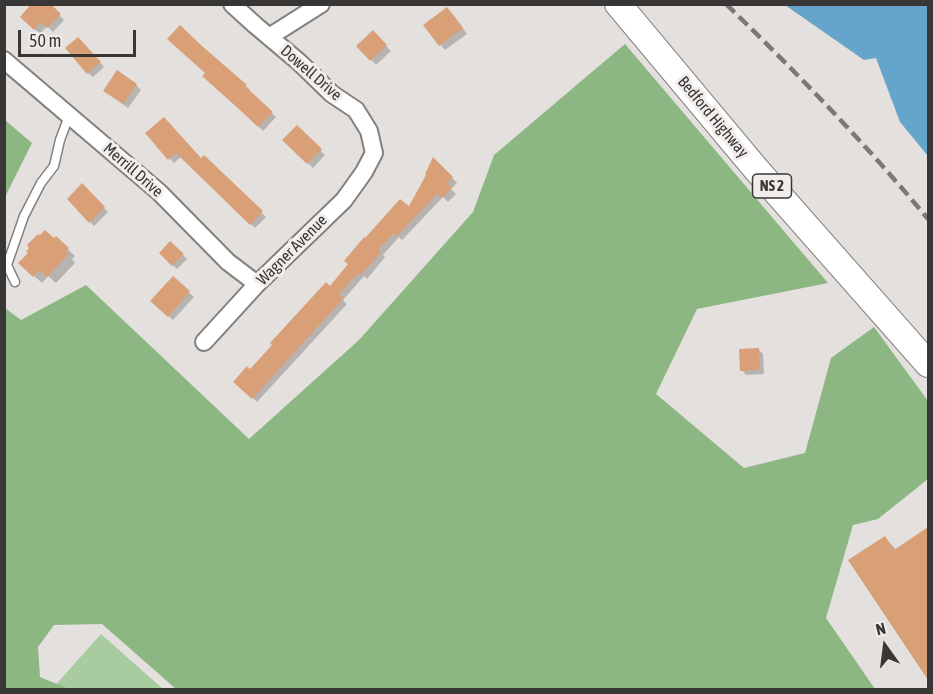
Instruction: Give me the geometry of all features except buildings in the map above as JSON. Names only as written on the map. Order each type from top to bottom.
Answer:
[{"type":"main road","name":"Bedford Highway","points":[[618,4],[756,169],[928,364]]},
{"type":"street","name":"Dowell Drive","points":[[232,4],[332,94],[356,110],[369,131],[374,153]]},
{"type":"street","points":[[269,37],[321,4]]},
{"type":"street","name":"Merrill Drive","points":[[4,60],[159,192],[228,262],[257,285]]},
{"type":"street","name":"Wagner Avenue","points":[[204,342],[257,285],[344,200],[374,153]]},
{"type":"lane","points":[[15,282],[7,265],[24,216],[41,183],[54,166],[69,116]]},
{"type":"green space","points":[[625,44],[828,283],[697,309],[656,394],[744,468],[805,453],[831,358],[874,327],[928,401],[928,479],[878,519],[853,525],[826,618],[875,689],[176,689],[102,624],[54,625],[38,647],[40,677],[69,689],[5,689],[5,308],[21,320],[86,285],[249,439],[359,340],[473,212],[494,155]]},
{"type":"green space","points":[[5,120],[32,143],[5,197]]},
{"type":"green space","points":[[101,634],[163,689],[51,690]]},
{"type":"water","points":[[785,5],[928,5],[928,156],[900,122],[876,58],[864,60]]},
{"type":"railway","points":[[726,4],[830,109],[928,219]]}]
